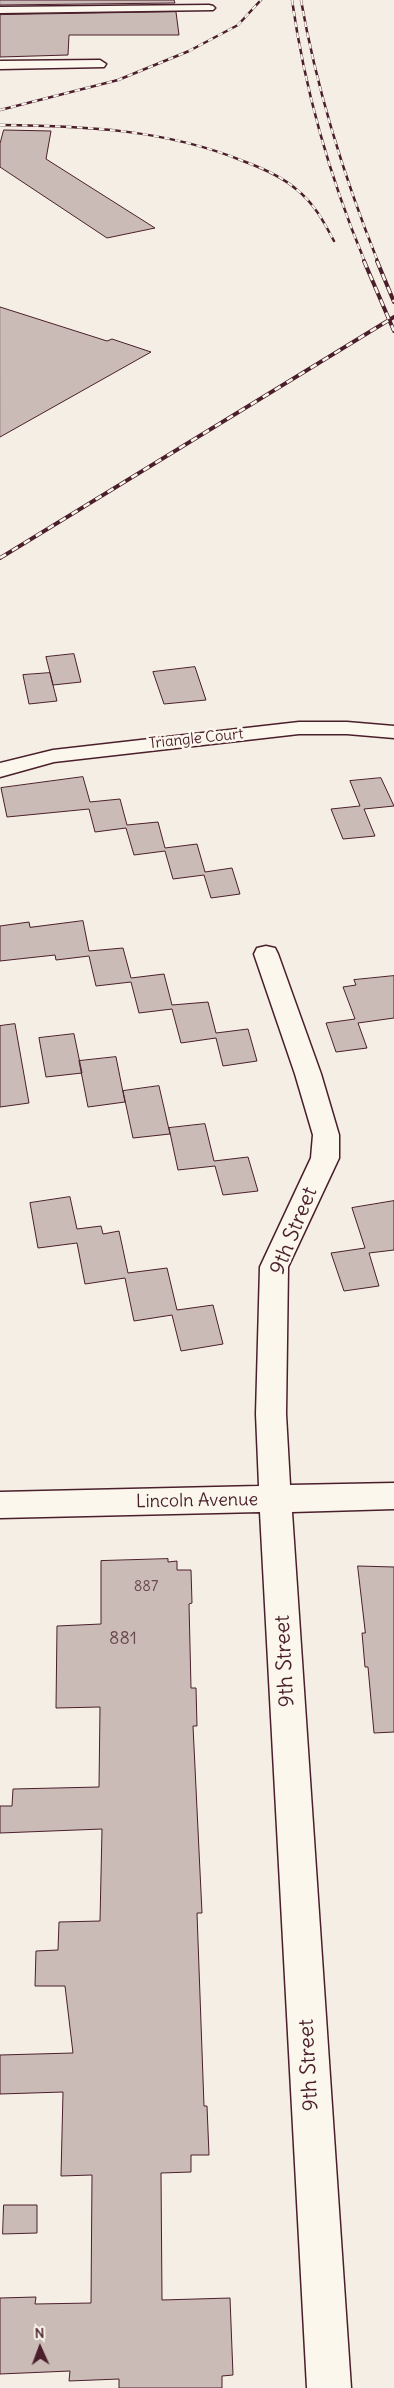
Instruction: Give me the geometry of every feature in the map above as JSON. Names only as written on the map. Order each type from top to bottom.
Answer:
[{"type":"street","points":[[0,10],[210,8]]},
{"type":"street","points":[[0,65],[100,64]]},
{"type":"street","name":"Triangle Court","points":[[0,770],[53,756],[144,744],[290,729],[347,728],[394,732]]},
{"type":"street","name":"9th Street","points":[[266,954],[308,1074],[326,1135],[325,1158],[274,1267],[272,1289],[272,1414],[275,1499],[329,2388]]},
{"type":"street","name":"Lincoln Avenue","points":[[0,1505],[394,1496]]},
{"type":"building","points":[[0,0],[174,0],[175,3],[0,5]]},
{"type":"building","points":[[176,12],[179,35],[69,35],[68,55],[0,57],[0,15]]},
{"type":"building","points":[[4,130],[51,131],[46,159],[155,228],[107,238],[0,167],[0,144]]},
{"type":"building","points":[[0,307],[107,341],[112,339],[151,352],[0,437]]},
{"type":"building","points":[[74,654],[81,682],[53,685],[46,657]]},
{"type":"building","points":[[195,667],[206,700],[164,704],[153,672]]},
{"type":"building","points":[[50,673],[57,701],[29,704],[23,675]]},
{"type":"building","points":[[83,777],[90,802],[120,799],[127,825],[158,822],[165,848],[197,844],[205,872],[232,868],[240,894],[211,898],[204,875],[173,879],[165,851],[134,855],[126,828],[95,832],[89,809],[7,817],[1,788]]},
{"type":"building","points":[[381,778],[394,806],[364,809],[375,836],[343,839],[331,809],[360,806],[350,781]]},
{"type":"building","points":[[83,921],[89,951],[123,948],[131,978],[164,974],[172,1005],[208,1002],[216,1033],[248,1029],[257,1061],[223,1066],[216,1038],[181,1043],[172,1009],[139,1013],[131,982],[96,986],[89,956],[56,960],[55,955],[0,961],[0,926],[29,922],[30,927]]},
{"type":"building","points":[[394,976],[394,1018],[358,1023],[367,1048],[336,1052],[326,1023],[355,1019],[343,987],[356,985],[354,980]]},
{"type":"building","points":[[15,1024],[29,1103],[0,1107],[0,1026]]},
{"type":"building","points":[[74,1034],[82,1073],[46,1077],[39,1038]]},
{"type":"building","points":[[116,1057],[125,1102],[88,1107],[79,1061]]},
{"type":"building","points":[[159,1086],[170,1134],[133,1138],[123,1091]]},
{"type":"building","points":[[205,1124],[214,1161],[248,1157],[258,1191],[223,1195],[215,1166],[178,1170],[169,1128]]},
{"type":"building","points":[[70,1197],[77,1229],[101,1226],[103,1234],[119,1231],[128,1273],[167,1268],[177,1310],[213,1305],[223,1344],[181,1351],[172,1315],[134,1321],[125,1278],[85,1284],[77,1243],[38,1248],[30,1203]]},
{"type":"building","points":[[394,1201],[394,1250],[369,1253],[379,1286],[344,1291],[331,1253],[365,1248],[352,1208]]},
{"type":"building","points":[[168,1559],[168,1562],[177,1561],[177,1570],[191,1570],[192,1603],[189,1604],[191,1688],[196,1688],[197,1726],[193,1726],[202,1913],[197,1913],[204,2106],[207,2106],[209,2155],[191,2155],[191,2172],[161,2173],[162,2300],[230,2298],[233,2375],[222,2376],[222,2388],[119,2388],[119,2379],[69,2381],[70,2371],[0,2374],[0,2298],[36,2297],[35,2304],[91,2303],[92,2175],[61,2176],[63,2092],[0,2094],[0,2055],[73,2053],[65,1986],[35,1986],[36,1951],[58,1950],[59,1922],[100,1921],[102,1829],[0,1833],[0,1806],[12,1806],[13,1789],[99,1787],[100,1707],[56,1708],[57,1626],[101,1624],[101,1561]]},
{"type":"building","points":[[358,1566],[394,1567],[394,1732],[374,1733],[368,1667],[365,1667],[362,1633],[365,1633]]},
{"type":"building","points":[[4,2205],[37,2205],[37,2233],[3,2234]]},
{"type":"railway","points":[[0,110],[118,80],[189,51],[238,25],[261,0]]},
{"type":"railway","points":[[292,0],[304,68],[320,134],[352,230],[365,262]]},
{"type":"railway","points":[[301,0],[323,100],[343,166],[378,262]]},
{"type":"railway","points":[[0,125],[93,128],[123,131],[184,142],[214,150],[278,176],[290,184],[313,207],[334,241]]},
{"type":"railway","points":[[364,261],[389,320]]},
{"type":"railway","points":[[377,261],[394,302]]},
{"type":"railway","points":[[389,320],[394,317]]},
{"type":"railway","points":[[0,558],[389,320]]},
{"type":"railway","points":[[389,320],[394,331]]}]
